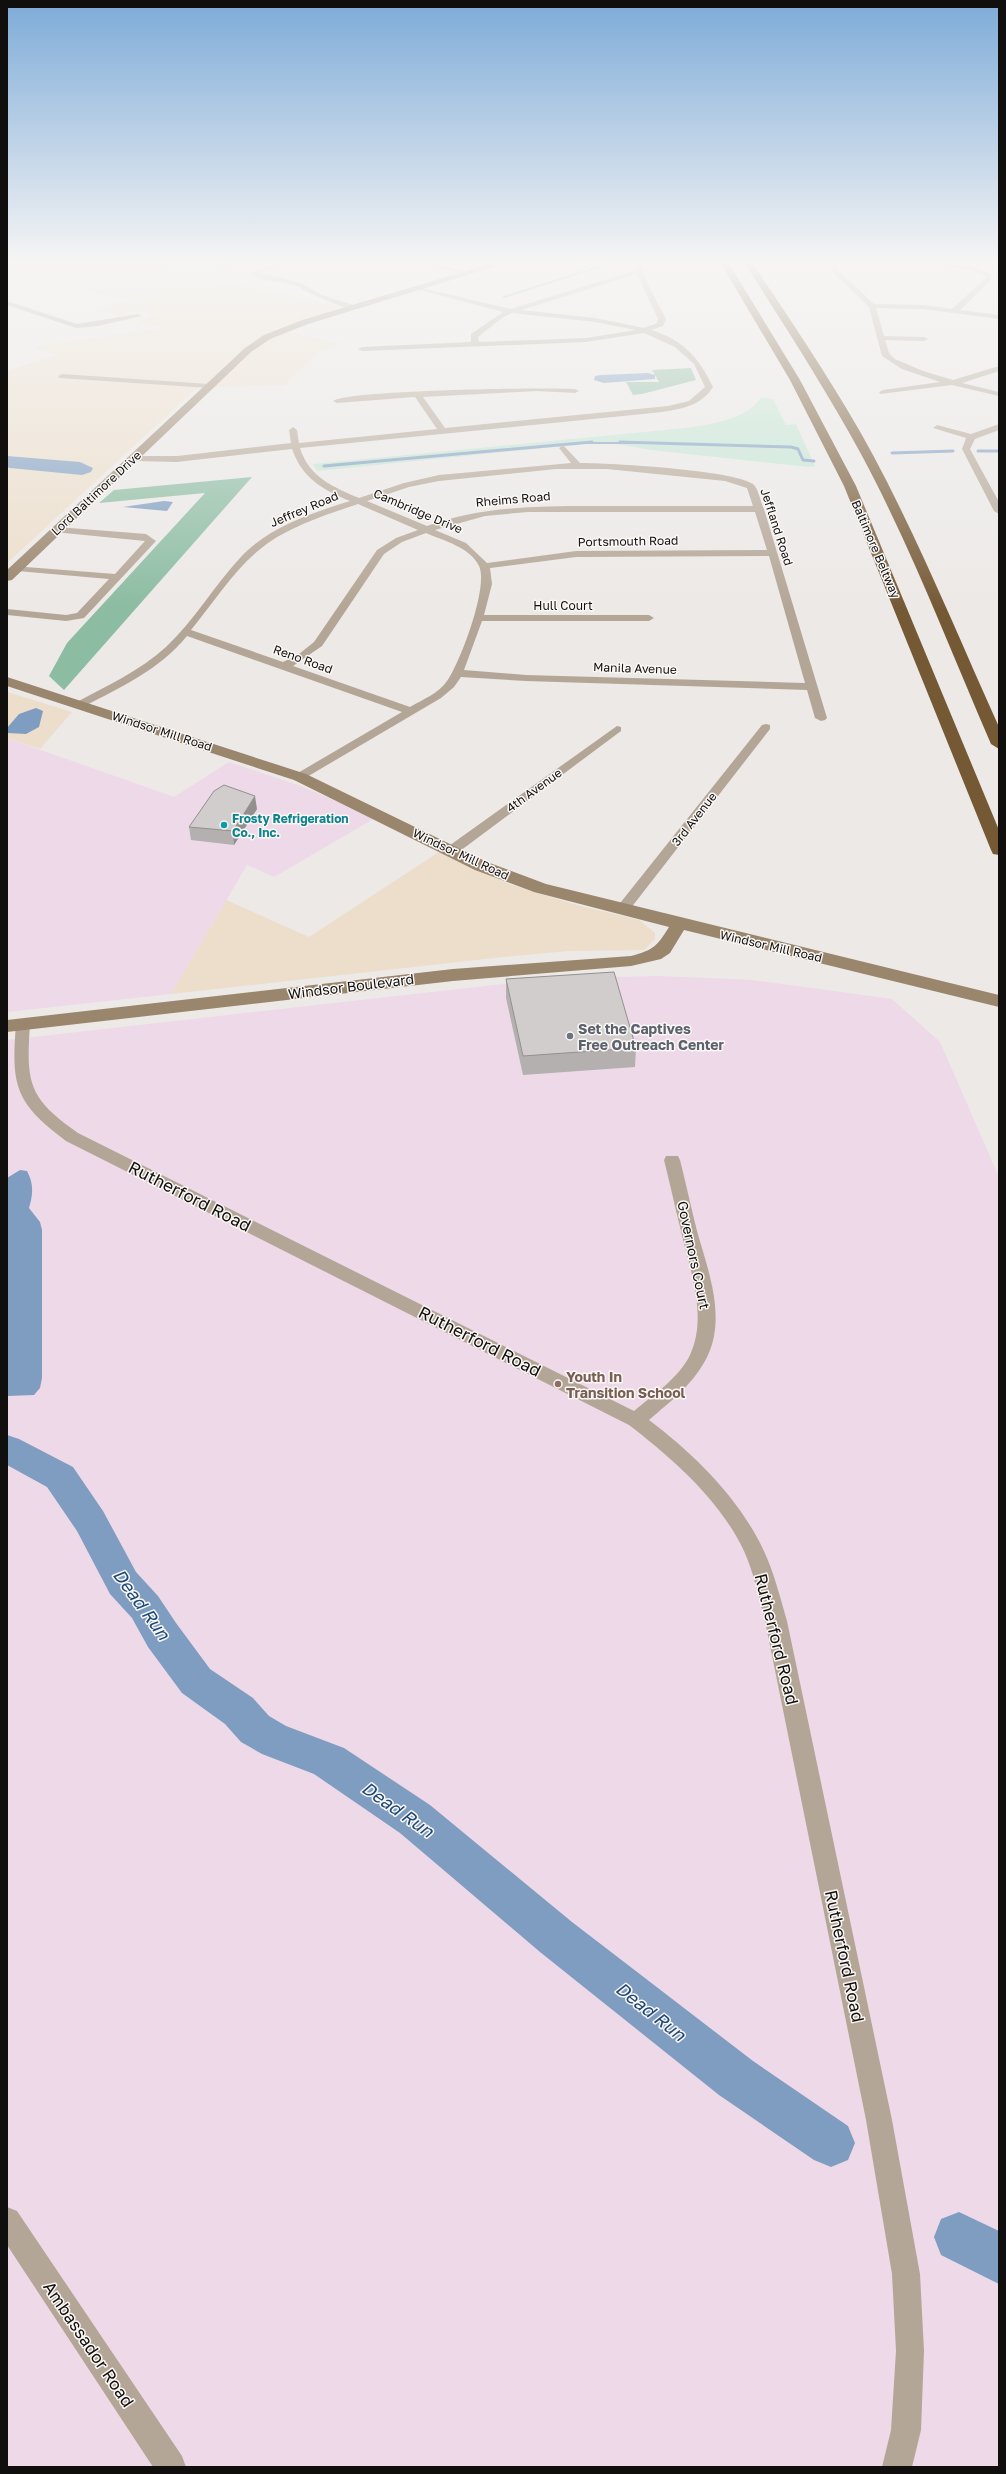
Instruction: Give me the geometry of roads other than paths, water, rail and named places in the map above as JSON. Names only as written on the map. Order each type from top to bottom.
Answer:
[{"type":"highway","name":"Baltimore Beltway","points":[[793,377],[850,486],[999,850]]},
{"type":"highway","points":[[822,377],[866,454],[901,524],[999,744]]},
{"type":"main road","name":"Lord Baltimore Drive","points":[[7,577],[135,458],[218,377]]},
{"type":"main road","name":"Windsor Mill Road","points":[[7,681],[300,777],[451,851],[512,878],[622,910],[999,1001]]},
{"type":"main road","name":"Windsor Boulevard","points":[[15,1025],[506,969],[631,961],[655,955],[664,949],[679,924]]},
{"type":"street","points":[[84,377],[209,386]]},
{"type":"street","points":[[135,458],[177,459],[442,430],[653,411],[690,403],[704,396],[709,387],[704,377]]},
{"type":"street","points":[[941,377],[999,394]]},
{"type":"street","points":[[883,392],[956,382],[970,377]]},
{"type":"street","points":[[337,401],[417,394],[544,389],[575,391]]},
{"type":"street","points":[[417,394],[442,430]]},
{"type":"street","points":[[999,427],[973,437],[966,444],[966,449],[999,511]]},
{"type":"street","points":[[937,428],[973,437]]},
{"type":"street","points":[[293,430],[294,446]]},
{"type":"street","name":"Cambridge Drive","points":[[294,446],[304,468],[315,480],[332,490],[428,528],[463,545],[485,566]]},
{"type":"street","points":[[563,448],[577,464]]},
{"type":"street","name":"Jeffrey Road","points":[[79,705],[142,671],[170,649],[186,632],[244,559],[266,541],[296,524],[360,500],[407,485],[439,478],[577,464]]},
{"type":"street","name":"Jeffland Road","points":[[577,464],[622,467],[735,479],[751,488],[759,509],[821,718]]},
{"type":"street","points":[[986,487],[999,486]]},
{"type":"street","name":"Rheims Road","points":[[284,666],[303,656],[318,644],[380,552],[399,540],[428,528],[464,517],[507,510],[759,509]]},
{"type":"street","points":[[7,612],[66,618],[80,616],[149,544],[150,539],[57,530]]},
{"type":"street","name":"Portsmouth Road","points":[[485,566],[532,558],[582,554],[772,553]]},
{"type":"street","points":[[300,777],[443,691],[458,673],[477,618],[487,584],[485,566]]},
{"type":"street","points":[[17,568],[119,577]]},
{"type":"street","name":"Hull Court","points":[[477,618],[649,618]]},
{"type":"street","name":"Reno Road","points":[[186,632],[411,711]]},
{"type":"street","name":"Manila Avenue","points":[[458,673],[526,678],[811,687]]},
{"type":"street","name":"3rd Avenue","points":[[622,910],[766,727]]},
{"type":"street","name":"4th Avenue","points":[[451,851],[617,729]]},
{"type":"street","name":"Rutherford Road","points":[[15,1025],[22,1080],[28,1097],[38,1111],[72,1137],[636,1420],[689,1464],[722,1501],[748,1540],[763,1576],[776,1620],[879,2120],[906,2274],[910,2351],[906,2430],[897,2467]]},
{"type":"street","name":"Governors Court","points":[[636,1420],[677,1385],[688,1372],[699,1356],[706,1337],[704,1294],[672,1160]]},
{"type":"street","name":"Ambassador Road","points":[[7,2221],[171,2467]]},
{"type":"water","points":[[595,377],[655,377],[655,379],[604,383],[594,380]]},
{"type":"water","points":[[7,456],[80,462],[93,468],[91,472],[82,475],[10,468],[7,467]]},
{"type":"water","points":[[164,501],[173,502],[167,511],[123,507]]},
{"type":"water","points":[[36,708],[43,711],[39,727],[26,734],[7,733],[7,728],[19,714]]},
{"type":"water","points":[[20,1170],[27,1171],[31,1180],[32,1190],[29,1208],[40,1222],[42,1230],[42,1378],[40,1388],[34,1395],[7,1396],[7,1178]]},
{"type":"waterway","points":[[324,466],[592,442]]},
{"type":"waterway","points":[[620,442],[791,447],[798,449],[803,460],[814,461]]},
{"type":"waterway","points":[[581,443],[652,443]]},
{"type":"waterway","points":[[892,453],[953,451]]},
{"type":"waterway","points":[[978,451],[999,451]]},
{"type":"waterway","name":"Dead Run","points":[[7,1449],[60,1477],[90,1521],[123,1583],[145,1607],[162,1635],[196,1681],[239,1711],[255,1729],[276,1741],[303,1749],[329,1761],[415,1819],[500,1888],[556,1937],[736,2078],[831,2143]]},
{"type":"waterway","name":"Dead Run","points":[[959,2237],[999,2259]]},
{"type":"place","name":"Frosty Refrigeration Co., Inc.","points":[[224,825]]},
{"type":"place","name":"Set the Captives Free Outreach Center","points":[[570,1036]]},
{"type":"place","name":"Youth In Transition School","points":[[558,1384]]}]
